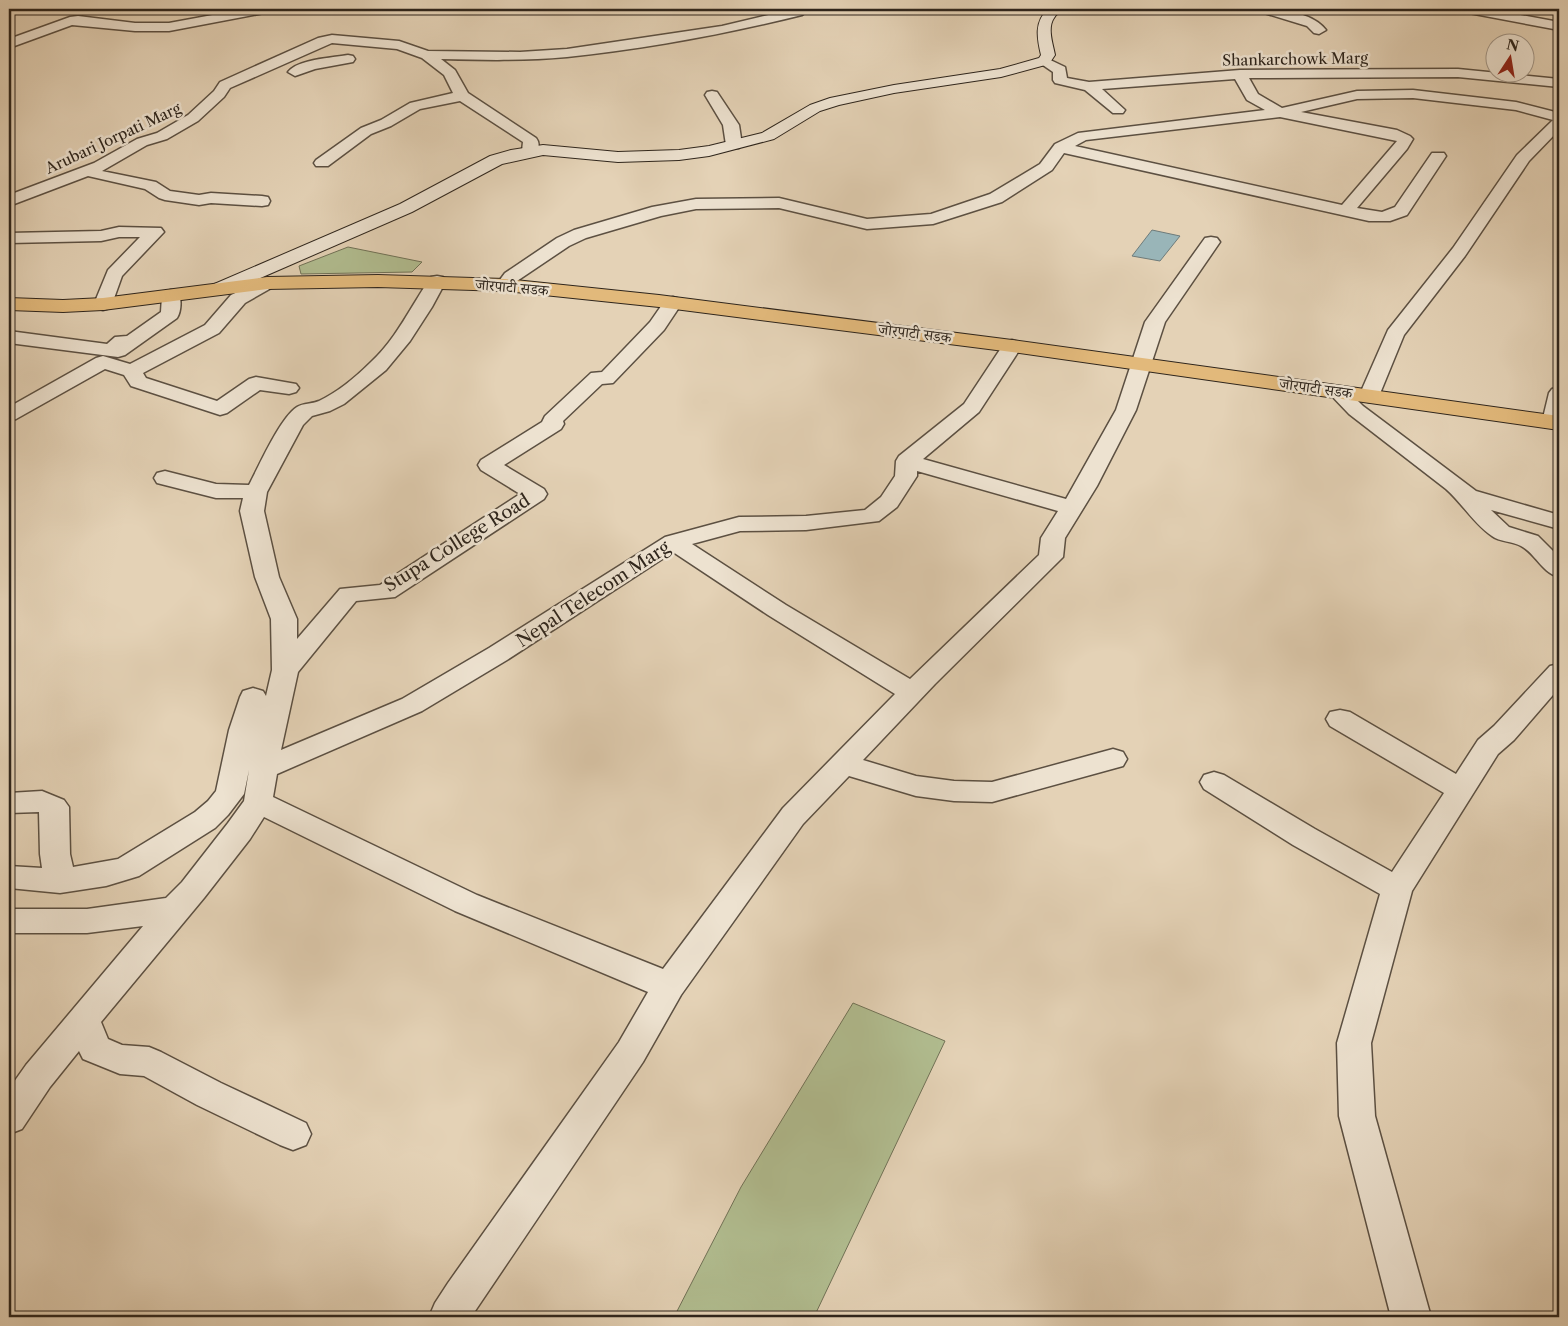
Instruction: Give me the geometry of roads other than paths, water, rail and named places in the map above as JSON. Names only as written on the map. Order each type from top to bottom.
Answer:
[{"type":"main road","points":[[219,289],[406,208],[496,160],[530,151],[554,151],[618,157],[679,155],[734,145],[768,136],[815,108],[835,101],[894,89],[1001,72],[1044,61],[1048,54],[1044,31],[1045,20],[1048,13],[1056,9]]},
{"type":"main road","name":"जोरपाटी सडक","points":[[9,304],[63,306],[102,304],[267,283],[437,281],[505,285],[673,303],[1012,346],[1556,423]]},
{"type":"street","points":[[12,41],[70,21],[78,20],[135,27],[168,27],[264,9]]},
{"type":"street","name":"Arubari Jorpati Marg","points":[[9,201],[88,170],[142,142],[170,132],[194,118],[219,94],[225,85],[286,56],[332,39],[399,45],[427,55],[520,56],[567,53],[722,30],[798,12],[803,9]]},
{"type":"street","points":[[1265,9],[1312,23],[1319,30]]},
{"type":"street","points":[[1469,9],[1559,26]]},
{"type":"street","points":[[427,55],[450,73],[462,96],[499,121],[518,130],[531,141],[530,151]]},
{"type":"street","points":[[286,56],[293,63],[295,72],[310,82]]},
{"type":"street","points":[[295,72],[312,65],[348,59]]},
{"type":"street","name":"Shankarchowk Marg","points":[[1044,61],[1060,70],[1060,80],[1089,86],[1240,74],[1471,73],[1559,84]]},
{"type":"street","points":[[1240,74],[1252,97],[1280,113],[1397,135],[1405,139],[1402,146],[1346,211]]},
{"type":"street","points":[[1089,86],[1118,110]]},
{"type":"street","points":[[505,285],[511,278],[563,242],[580,234],[658,211],[696,204],[778,203],[867,224],[933,218],[996,198],[1046,167],[1060,147],[1083,136],[1280,113],[1357,94],[1413,94],[1516,106],[1559,117]]},
{"type":"street","points":[[712,95],[731,124],[734,145]]},
{"type":"street","points":[[322,163],[366,132],[415,106],[462,96]]},
{"type":"street","points":[[1369,396],[1395,334],[1459,252],[1523,158],[1559,122]]},
{"type":"street","points":[[1060,147],[1369,216],[1385,217],[1395,215],[1400,211],[1438,156]]},
{"type":"street","points":[[88,170],[95,174],[150,185],[165,195],[199,200],[211,198],[262,201]]},
{"type":"street","points":[[40,190],[78,193]]},
{"type":"street","points":[[9,238],[101,236],[119,232],[155,232],[114,274],[102,304]]},
{"type":"street","points":[[449,1317],[631,1052],[670,986],[793,816],[913,694],[926,678],[1051,557],[1053,538],[1086,486],[1126,410],[1155,322],[1211,242]]},
{"type":"street","points":[[9,1118],[38,1076],[83,1020],[193,890],[234,838],[258,802],[263,768],[285,670],[284,619],[267,576],[252,511],[256,492],[294,422],[305,411],[323,407],[339,397],[379,366],[400,341],[423,307],[437,281]]},
{"type":"street","points":[[132,371],[212,329],[238,299],[267,283]]},
{"type":"street","points":[[9,415],[103,362],[170,314],[171,296]]},
{"type":"street","name":"Stupa College Road","points":[[285,670],[349,594],[386,592],[536,494],[489,465],[553,424],[552,420],[598,377],[606,379],[657,326],[673,303]]},
{"type":"street","points":[[9,337],[111,350],[122,341],[131,342]]},
{"type":"street","points":[[907,461],[972,408],[1012,346]]},
{"type":"street","points":[[103,362],[132,371],[138,382],[220,409],[256,383],[288,388],[280,394],[303,400],[319,394],[339,397]]},
{"type":"street","points":[[1338,392],[1386,435],[1468,496],[1487,520],[1501,532],[1530,541],[1559,536]]},
{"type":"street","points":[[1556,423],[1559,393]]},
{"type":"street","points":[[907,461],[1072,508]]},
{"type":"street","name":"Nepal Telecom Marg","points":[[263,768],[412,705],[498,654],[673,542],[738,524],[806,523],[871,516],[889,502],[906,476],[907,461]]},
{"type":"street","points":[[165,478],[216,491],[256,492]]},
{"type":"street","points":[[1468,496],[1559,522]]},
{"type":"street","points":[[1530,541],[1559,570]]},
{"type":"street","points":[[673,542],[777,610],[913,694]]},
{"type":"street","points":[[1411,1317],[1357,1116],[1354,1043],[1397,890],[1488,747],[1504,733],[1559,672]]},
{"type":"street","points":[[9,877],[60,881],[106,874],[128,868],[204,820],[230,794],[243,730],[253,697]]},
{"type":"street","points":[[1340,719],[1461,790]]},
{"type":"street","points":[[843,764],[916,786],[954,791],[992,792],[1113,759]]},
{"type":"street","points":[[1214,782],[1304,837],[1397,890]]},
{"type":"street","points":[[9,803],[42,801],[54,807],[55,854],[60,881]]},
{"type":"street","points":[[258,802],[298,819],[466,903],[670,986]]},
{"type":"street","points":[[9,921],[86,921],[175,909]]},
{"type":"street","points":[[83,1020],[95,1049],[120,1059],[149,1062],[208,1094],[293,1134]]},
{"type":"water","points":[[1152,230],[1180,236],[1160,261],[1132,256]]}]
